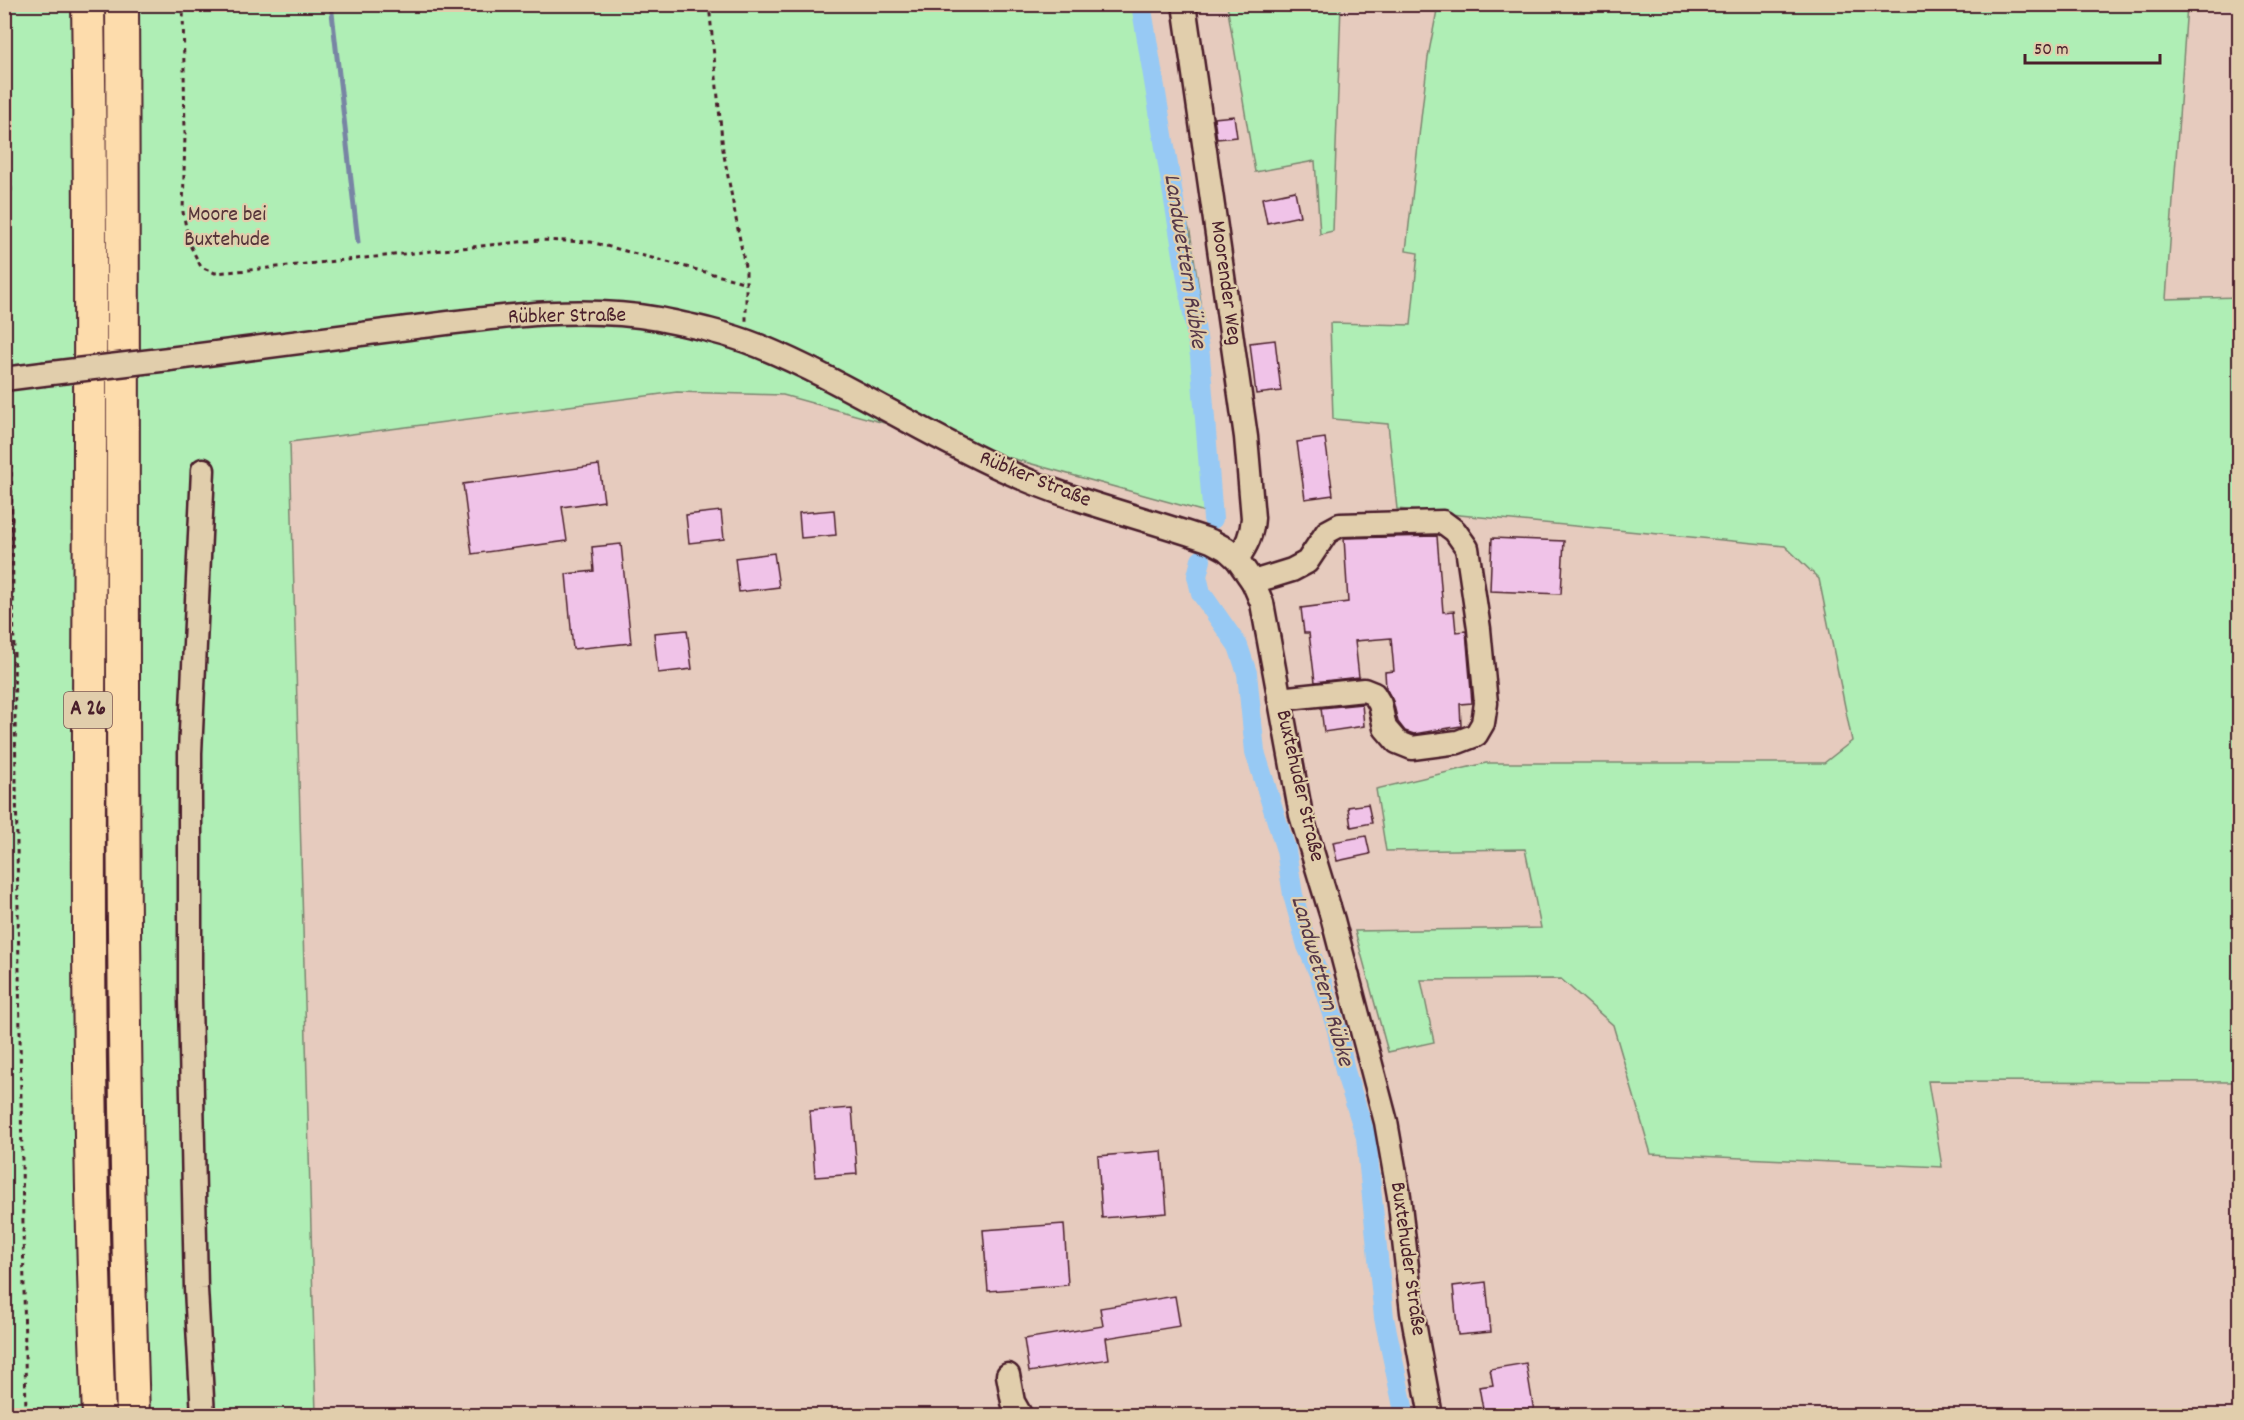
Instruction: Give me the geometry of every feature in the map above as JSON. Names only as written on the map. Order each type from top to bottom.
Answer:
[{"type":"highway","name":"A 26","points":[[88,4],[89,1016],[93,1263],[99,1416]]},
{"type":"highway","name":"A 26","points":[[122,4],[123,1017],[133,1416]]},
{"type":"street","name":"Moorender Weg","points":[[1184,4],[1246,437],[1253,524],[1246,546],[1238,559]]},
{"type":"street","name":"Rübker Straße","points":[[4,379],[502,317],[581,312],[622,314],[657,319],[742,340],[830,378],[955,447],[1006,471],[1127,515]]},
{"type":"street","points":[[203,470],[190,753],[190,1000],[196,1289],[203,1416]]},
{"type":"street","name":"Buxtehuder Straße","points":[[1127,515],[1211,541],[1226,549],[1238,559],[1253,582],[1262,603],[1301,815],[1333,920],[1386,1122],[1399,1196],[1412,1311],[1431,1416]]},
{"type":"street","points":[[1253,582],[1292,570],[1307,562],[1327,532],[1340,525],[1443,522],[1455,531],[1467,548],[1479,629],[1486,703],[1483,723],[1476,735],[1458,742],[1412,748],[1397,742],[1385,728],[1380,704],[1374,694],[1364,690],[1279,699]]},
{"type":"street","points":[[1008,1375],[1013,1402],[1021,1416]]},
{"type":"path","points":[[183,4],[185,134],[183,212],[189,243],[201,267],[215,273],[539,240],[591,242],[747,283]]},
{"type":"path","points":[[709,4],[723,150],[747,283],[746,320],[742,340]]},
{"type":"path","points":[[4,16],[11,192],[4,230]]},
{"type":"path","points":[[4,461],[10,461],[11,492],[26,1416]]},
{"type":"path","points":[[4,492],[11,492]]},
{"type":"green space","name":"Moore bei Buxtehude","points":[[5,5],[1143,5],[1176,190],[1190,232],[1201,302],[1216,515],[783,395],[677,392],[290,442],[316,1415],[5,1416]]},
{"type":"green space","points":[[1227,5],[1341,5],[1333,231],[1320,234],[1315,161],[1255,172]]},
{"type":"green space","points":[[1438,5],[2187,5],[2166,299],[2240,297],[2239,1082],[1928,1081],[1942,1167],[1651,1154],[1613,1025],[1561,979],[1421,980],[1434,1042],[1388,1052],[1355,931],[1541,928],[1525,849],[1386,851],[1376,789],[1486,763],[1824,763],[1852,741],[1819,579],[1785,546],[1397,509],[1388,424],[1333,419],[1330,323],[1411,325],[1418,253],[1406,251],[1428,57]]},
{"type":"building","points":[[1234,116],[1237,137],[1217,139],[1214,118]]},
{"type":"building","points":[[1295,191],[1300,216],[1267,223],[1262,198]]},
{"type":"building","points":[[1275,340],[1281,391],[1256,394],[1250,343]]},
{"type":"building","points":[[1325,438],[1333,495],[1305,499],[1297,442]]},
{"type":"building","points":[[599,465],[604,501],[562,507],[567,541],[472,554],[463,484]]},
{"type":"building","points":[[834,510],[836,535],[801,538],[799,513]]},
{"type":"building","points":[[721,511],[724,539],[689,543],[686,515]]},
{"type":"building","points":[[1437,536],[1443,612],[1454,611],[1456,632],[1466,631],[1472,703],[1460,704],[1461,726],[1414,734],[1405,731],[1398,722],[1393,701],[1386,688],[1385,672],[1394,671],[1391,638],[1355,641],[1359,677],[1315,682],[1309,633],[1304,633],[1301,608],[1348,602],[1344,538]]},
{"type":"building","points":[[1492,538],[1564,541],[1561,594],[1490,591]]},
{"type":"building","points":[[621,544],[631,643],[573,649],[566,574],[594,571],[592,547]]},
{"type":"building","points":[[774,553],[779,587],[739,592],[735,558]]},
{"type":"building","points":[[687,630],[692,669],[658,673],[654,633]]},
{"type":"building","points":[[1362,704],[1364,726],[1324,732],[1321,708]]},
{"type":"building","points":[[1368,804],[1372,823],[1351,827],[1348,807]]},
{"type":"building","points":[[1366,836],[1370,854],[1337,861],[1333,842]]},
{"type":"building","points":[[852,1108],[857,1174],[815,1177],[810,1111]]},
{"type":"building","points":[[1162,1151],[1167,1213],[1102,1218],[1098,1156]]},
{"type":"building","points":[[1064,1224],[1068,1285],[988,1291],[983,1230]]},
{"type":"building","points":[[1486,1282],[1491,1332],[1458,1335],[1453,1286]]},
{"type":"building","points":[[1175,1296],[1180,1326],[1106,1338],[1109,1359],[1029,1372],[1024,1339],[1103,1326],[1100,1308]]},
{"type":"building","points":[[1526,1363],[1534,1412],[1484,1415],[1479,1387],[1493,1385],[1490,1369]]},
{"type":"waterway","points":[[331,4],[358,242]]},
{"type":"waterway","name":"Landwettern Rübke","points":[[1141,4],[1200,356],[1213,519]]},
{"type":"waterway","name":"Landwettern Rübke","points":[[1201,560],[1197,576],[1201,593],[1238,646],[1247,673],[1255,752],[1286,850],[1293,895],[1307,946],[1320,976],[1337,1030],[1345,1071],[1366,1137],[1384,1318],[1405,1416]]}]
